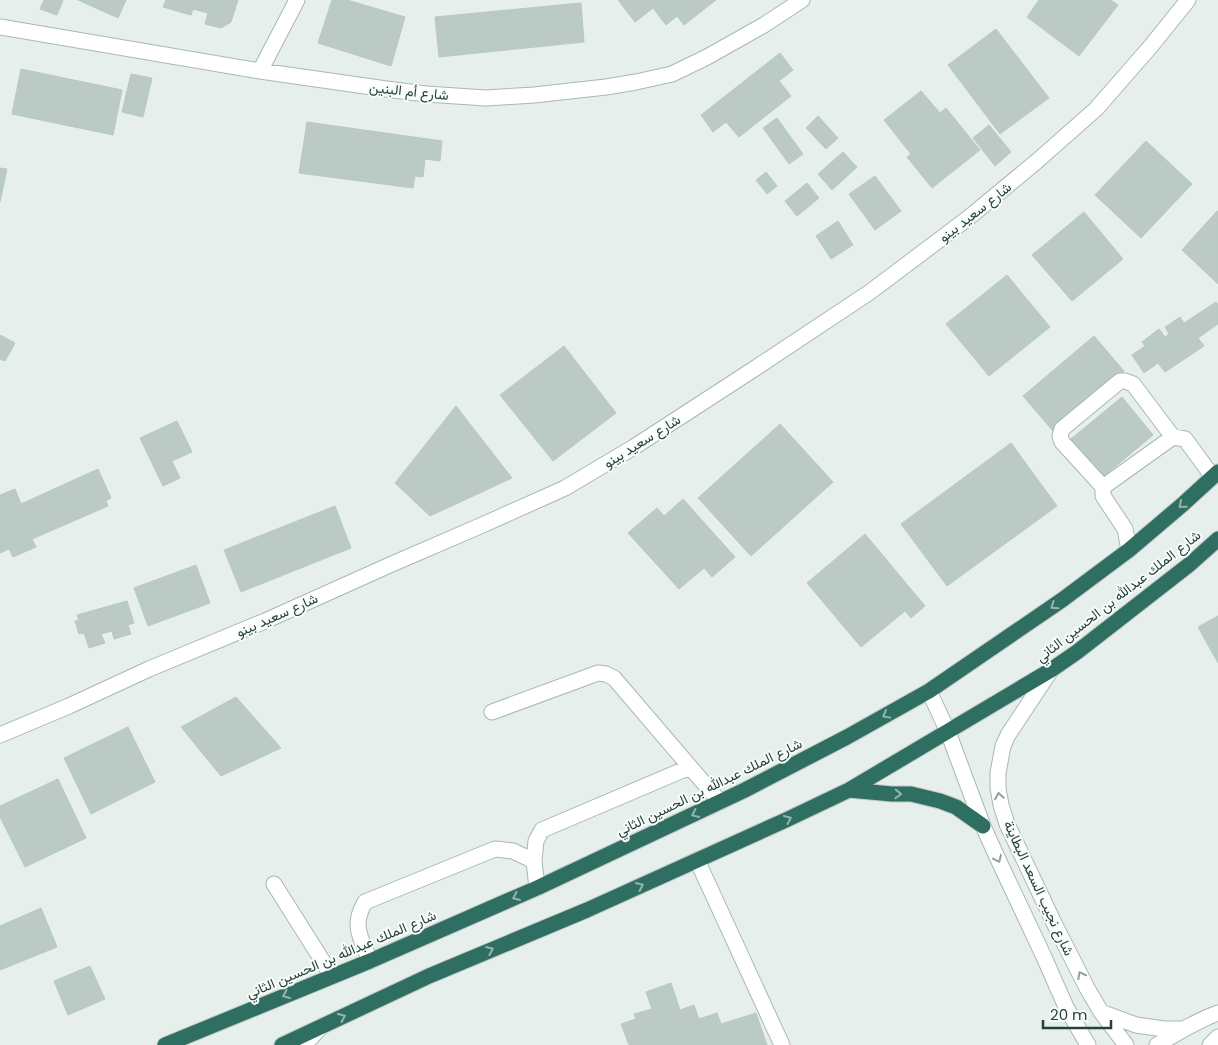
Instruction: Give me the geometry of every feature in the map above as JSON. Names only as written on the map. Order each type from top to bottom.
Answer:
[{"type":"highway","name":"شارع الملك عبدالله بن الحسين الثاني","points":[[165,1045],[370,961],[537,888],[745,790],[848,737],[929,691],[1062,600],[1130,550],[1216,475]]},
{"type":"highway","name":"شارع الملك عبدالله بن الحسين الثاني","points":[[282,1045],[429,976],[587,910],[849,790],[1052,670],[1190,564],[1218,539]]},
{"type":"highway","points":[[849,790],[910,794],[940,801],[956,807],[983,826]]},
{"type":"street","points":[[260,71],[297,0]]},
{"type":"street","name":"شارع أم البنين","points":[[0,27],[260,71],[410,92],[486,98],[606,87],[672,74],[764,25],[802,0]]},
{"type":"street","name":"شارع سعيد بينو","points":[[0,734],[266,621],[497,519],[565,488],[634,447],[870,292],[967,219],[1096,109],[1188,0]]},
{"type":"street","points":[[1130,550],[1125,529],[1103,496],[1103,488],[1062,442],[1060,436],[1062,429],[1120,381],[1125,381],[1132,384],[1173,437],[1185,440],[1216,475]]},
{"type":"street","points":[[1103,488],[1173,437]]},
{"type":"street","name":"شارع نجيب السعد البطاينة","points":[[1052,670],[1008,735],[1003,746],[998,773],[1001,805],[1007,824],[1055,925],[1101,1012],[1126,1045]]},
{"type":"street","points":[[492,712],[598,673],[606,674],[614,678],[720,802]]},
{"type":"street","name":"شارع نجيب السعد البطاينة","points":[[929,691],[948,732],[983,826],[1066,1007],[1088,1045]]},
{"type":"street","points":[[537,888],[534,861],[536,841],[542,830],[690,767]]},
{"type":"street","points":[[370,961],[357,927],[360,911],[366,902],[495,849],[513,850],[534,861]]},
{"type":"street","points":[[697,860],[782,1045]]},
{"type":"street","points":[[274,884],[332,976]]},
{"type":"street","points":[[1101,1012],[1136,1025],[1164,1029],[1184,1029]]},
{"type":"street","points":[[1157,1045],[1184,1029],[1218,1013]]},
{"type":"street","points":[[304,1045],[322,1026]]},
{"type":"street","points":[[1210,1045],[1218,1037]]},
{"type":"building","points":[[44,0],[63,0],[57,15],[40,9]]},
{"type":"building","points":[[78,0],[126,0],[118,18]]},
{"type":"building","points":[[166,0],[238,0],[231,22],[221,28],[205,24],[208,13],[193,9],[191,15],[163,7]]},
{"type":"building","points":[[332,0],[347,0],[405,17],[391,66],[318,43]]},
{"type":"building","points":[[618,0],[716,0],[684,25],[677,16],[666,25],[653,8],[635,22]]},
{"type":"building","points":[[1039,0],[1111,0],[1118,5],[1079,56],[1027,17]]},
{"type":"building","points":[[581,3],[584,42],[439,57],[435,17]]},
{"type":"building","points":[[996,29],[1049,98],[1000,134],[948,65]]},
{"type":"building","points":[[780,53],[793,70],[779,81],[791,96],[739,137],[726,122],[713,132],[701,115]]},
{"type":"building","points":[[21,69],[122,90],[113,135],[12,114]]},
{"type":"building","points":[[131,74],[152,78],[143,117],[122,112]]},
{"type":"building","points":[[921,91],[940,113],[946,108],[980,150],[932,188],[907,157],[911,154],[884,120]]},
{"type":"building","points":[[818,116],[838,138],[826,149],[806,128]]},
{"type":"building","points":[[777,118],[803,154],[789,164],[763,128]]},
{"type":"building","points":[[307,122],[442,141],[440,161],[425,159],[423,177],[415,176],[413,188],[299,173]]},
{"type":"building","points":[[989,125],[1011,152],[995,166],[973,138]]},
{"type":"building","points":[[1146,141],[1192,184],[1141,238],[1095,195]]},
{"type":"building","points":[[843,152],[857,167],[832,190],[818,174]]},
{"type":"building","points":[[0,168],[7,169],[0,202]]},
{"type":"building","points":[[766,172],[777,186],[767,194],[756,180]]},
{"type":"building","points":[[875,176],[901,211],[875,230],[849,194]]},
{"type":"building","points":[[807,183],[819,198],[797,216],[785,201]]},
{"type":"building","points":[[1084,212],[1123,259],[1072,301],[1032,255]]},
{"type":"building","points":[[1218,212],[1218,284],[1182,250]]},
{"type":"building","points":[[838,221],[853,245],[831,259],[816,236]]},
{"type":"building","points":[[1007,275],[1050,327],[989,376],[946,324]]},
{"type":"building","points":[[1216,302],[1218,305],[1218,324],[1198,338],[1204,346],[1165,372],[1158,363],[1144,373],[1132,355],[1145,346],[1142,342],[1159,329],[1165,337],[1169,334],[1165,327],[1180,317],[1184,323]]},
{"type":"building","points":[[0,335],[15,343],[5,361],[0,359]]},
{"type":"building","points":[[1094,336],[1124,371],[1053,431],[1023,396]]},
{"type":"building","points":[[564,346],[616,413],[553,461],[500,395]]},
{"type":"building","points":[[1122,397],[1153,435],[1098,481],[1066,443]]},
{"type":"building","points":[[456,406],[512,478],[430,516],[395,483]]},
{"type":"building","points":[[177,421],[192,452],[172,461],[180,478],[163,486],[140,438]]},
{"type":"building","points":[[780,424],[833,482],[751,556],[698,498]]},
{"type":"building","points":[[1011,443],[1057,506],[947,586],[901,524]]},
{"type":"building","points":[[98,469],[111,498],[106,501],[108,506],[32,539],[36,547],[13,557],[9,549],[0,553],[0,495],[15,489],[21,504]]},
{"type":"building","points":[[683,499],[735,557],[712,577],[704,568],[679,589],[628,533],[657,508],[664,516]]},
{"type":"building","points":[[335,506],[351,548],[241,592],[224,550]]},
{"type":"building","points":[[865,534],[925,606],[911,618],[905,611],[861,647],[807,583]]},
{"type":"building","points":[[196,565],[210,603],[148,626],[134,588]]},
{"type":"building","points":[[127,601],[134,623],[128,625],[131,634],[114,639],[112,631],[101,634],[105,643],[89,648],[84,633],[79,634],[75,621],[79,620],[77,615]]},
{"type":"building","points":[[1218,616],[1218,663],[1198,627]]},
{"type":"building","points":[[236,697],[281,748],[221,776],[181,727]]},
{"type":"building","points":[[128,727],[155,782],[91,814],[64,758]]},
{"type":"building","points":[[58,779],[86,838],[25,867],[0,817],[0,806]]},
{"type":"building","points":[[41,908],[57,947],[0,970],[0,926]]},
{"type":"building","points":[[90,966],[105,999],[68,1015],[54,981]]},
{"type":"building","points":[[671,983],[680,1010],[694,1005],[699,1019],[717,1013],[721,1024],[756,1013],[767,1045],[629,1045],[621,1024],[636,1019],[634,1014],[652,1009],[646,992]]}]
